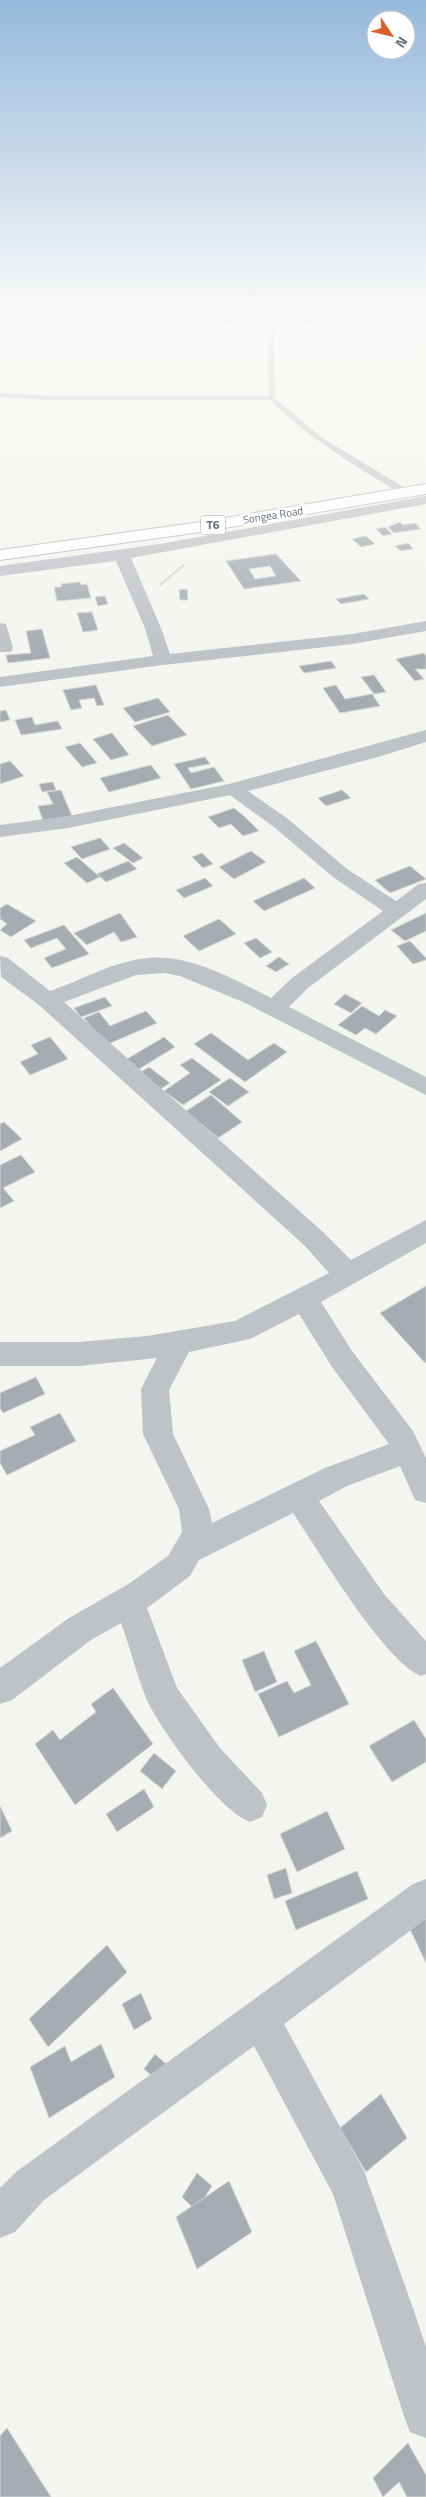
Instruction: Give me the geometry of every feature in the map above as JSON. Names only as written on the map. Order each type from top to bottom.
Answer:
[{"type":"highway","name":"Songea Road","points":[[0,554],[201,527],[426,489]]},
{"type":"street","points":[[0,571],[205,540],[426,500]]},
{"type":"street","points":[[121,554],[141,599],[163,660]]},
{"type":"street","points":[[0,682],[163,660],[352,639],[426,626]]},
{"type":"street","points":[[0,628],[5,648]]},
{"type":"street","points":[[0,831],[68,822],[233,788],[371,753],[426,736]]},
{"type":"street","points":[[233,788],[281,823],[340,873],[396,911]]},
{"type":"street","points":[[274,1008],[300,983],[426,889]]},
{"type":"street","points":[[0,963],[9,972],[47,1000],[314,1239],[348,1275]]},
{"type":"street","points":[[47,1000],[123,972],[149,965],[175,968],[204,977],[274,1008],[426,1087]]},
{"type":"street","points":[[0,1354],[79,1354],[147,1348],[240,1331],[348,1275],[426,1230]]},
{"type":"street","points":[[303,1298],[342,1359],[403,1440],[426,1490]]},
{"type":"street","points":[[0,1688],[80,1629],[128,1601],[179,1566],[198,1534],[194,1509],[158,1434],[155,1389],[180,1342]]},
{"type":"street","points":[[189,1550],[336,1477],[408,1450]]},
{"type":"street","points":[[298,1496],[373,1605],[422,1660]]},
{"type":"street","points":[[128,1601],[164,1698],[208,1760],[250,1805]]},
{"type":"street","points":[[0,2217],[30,2186],[426,1897]]},
{"type":"street","points":[[260,2019],[350,2185],[426,2416]]},
{"type":"lane","points":[[300,424],[354,463],[407,492]]},
{"type":"path","points":[[141,599],[177,572],[205,540]]},
{"type":"building","points":[[400,522],[403,525],[415,523],[421,529],[394,533],[388,527]]},
{"type":"building","points":[[385,527],[392,534],[383,536],[376,529]]},
{"type":"building","points":[[366,536],[375,544],[361,547],[352,539]]},
{"type":"building","points":[[408,543],[413,549],[401,551],[395,546]]},
{"type":"building","points":[[276,554],[301,581],[244,589],[226,561]],"holes":[[[270,566],[276,576],[255,579],[249,569]]]},
{"type":"building","points":[[80,582],[81,585],[87,584],[91,598],[57,601],[54,587],[61,587],[61,584]]},
{"type":"building","points":[[187,589],[188,600],[180,600],[179,590]]},
{"type":"building","points":[[364,594],[369,599],[341,604],[336,599]]},
{"type":"building","points":[[105,596],[108,604],[98,606],[95,597]]},
{"type":"building","points":[[92,612],[98,630],[83,632],[77,613]]},
{"type":"building","points":[[42,629],[50,658],[8,663],[6,655],[31,653],[26,631]]},
{"type":"building","points":[[424,653],[426,656],[426,669],[415,669],[424,679],[415,681],[396,659]]},
{"type":"building","points":[[331,661],[336,668],[304,673],[299,666]]},
{"type":"building","points":[[374,675],[386,692],[374,694],[361,677]]},
{"type":"building","points":[[96,685],[104,705],[97,706],[94,698],[79,700],[82,708],[71,710],[63,690]]},
{"type":"building","points":[[336,685],[345,699],[372,694],[380,706],[340,713],[323,688]]},
{"type":"building","points":[[158,698],[170,712],[135,722],[123,708]]},
{"type":"building","points":[[6,710],[10,720],[0,722],[0,711]]},
{"type":"building","points":[[168,715],[187,735],[152,746],[133,726]]},
{"type":"building","points":[[32,717],[35,725],[58,721],[62,729],[21,735],[15,720]]},
{"type":"building","points":[[112,733],[129,755],[111,760],[93,739]]},
{"type":"building","points":[[80,743],[97,763],[82,767],[65,747]]},
{"type":"building","points":[[205,757],[210,764],[188,768],[191,773],[214,767],[224,781],[191,789],[174,764]]},
{"type":"building","points":[[10,761],[24,776],[0,784],[0,764]]},
{"type":"building","points":[[151,765],[161,778],[109,792],[100,778]]},
{"type":"building","points":[[53,782],[56,790],[42,792],[39,784]]},
{"type":"building","points":[[61,790],[72,816],[43,821],[38,806],[53,804],[47,792]]},
{"type":"building","points":[[342,790],[351,798],[326,806],[318,798]]},
{"type":"building","points":[[234,808],[259,831],[243,836],[231,824],[219,828],[208,817]]},
{"type":"building","points":[[100,838],[110,849],[82,859],[71,847]]},
{"type":"building","points":[[124,843],[143,858],[133,863],[113,848]]},
{"type":"building","points":[[251,851],[266,862],[234,879],[219,867]]},
{"type":"building","points":[[202,853],[213,864],[203,868],[192,857]]},
{"type":"building","points":[[77,857],[100,877],[87,883],[64,863]]},
{"type":"building","points":[[128,861],[137,869],[106,882],[97,874]]},
{"type":"building","points":[[410,866],[426,879],[390,893],[375,880]]},
{"type":"building","points":[[205,878],[213,886],[184,898],[176,890]]},
{"type":"building","points":[[304,878],[315,888],[264,911],[253,901]]},
{"type":"building","points":[[7,904],[36,921],[11,937],[0,930],[7,924],[0,919],[0,908]]},
{"type":"building","points":[[120,913],[137,937],[121,942],[114,932],[87,945],[74,933]]},
{"type":"building","points":[[426,913],[426,931],[405,941],[391,930]]},
{"type":"building","points":[[219,919],[236,934],[199,951],[183,936]]},
{"type":"building","points":[[64,925],[89,954],[52,968],[44,958],[66,949],[57,938],[31,948],[24,940]]},
{"type":"building","points":[[256,938],[272,952],[260,958],[244,943]]},
{"type":"building","points":[[410,941],[426,960],[413,964],[397,946]]},
{"type":"building","points":[[279,957],[289,964],[276,972],[266,966]]},
{"type":"building","points":[[345,994],[362,1003],[351,1013],[334,1004]]},
{"type":"building","points":[[105,997],[112,1006],[81,1017],[74,1008]]},
{"type":"building","points":[[362,1006],[379,1016],[385,1010],[397,1016],[376,1034],[365,1028],[356,1035],[338,1025]]},
{"type":"building","points":[[146,1011],[157,1023],[106,1045],[84,1018],[99,1012],[110,1026]]},
{"type":"building","points":[[211,1033],[248,1060],[274,1043],[287,1052],[245,1082],[194,1044]]},
{"type":"building","points":[[50,1037],[68,1059],[30,1075],[20,1062],[38,1054],[31,1045]]},
{"type":"building","points":[[164,1037],[175,1047],[139,1069],[127,1059]]},
{"type":"building","points":[[192,1058],[221,1080],[183,1105],[164,1091],[190,1073],[180,1065]]},
{"type":"building","points":[[149,1067],[170,1083],[156,1092],[136,1075]]},
{"type":"building","points":[[230,1078],[249,1092],[228,1106],[209,1092]]},
{"type":"building","points":[[211,1095],[242,1122],[218,1138],[186,1111]]},
{"type":"building","points":[[4,1122],[22,1139],[0,1151],[0,1124]]},
{"type":"building","points":[[21,1155],[35,1172],[3,1188],[14,1201],[0,1208],[0,1165]]},
{"type":"building","points":[[426,1286],[426,1362],[425,1363],[380,1313]]},
{"type":"building","points":[[36,1377],[45,1394],[3,1413],[0,1408],[0,1393]]},
{"type":"building","points":[[60,1413],[76,1441],[7,1475],[0,1463],[0,1451],[35,1435],[30,1427]]},
{"type":"building","points":[[316,1641],[349,1704],[279,1737],[258,1694],[287,1681],[294,1693],[311,1685],[294,1651]]},
{"type":"building","points":[[264,1651],[277,1682],[255,1692],[242,1660]]},
{"type":"building","points":[[113,1688],[153,1744],[75,1805],[35,1744],[53,1730],[60,1740],[96,1712],[91,1704]]},
{"type":"building","points":[[414,1720],[426,1739],[426,1762],[392,1782],[369,1746]]},
{"type":"building","points":[[154,1753],[176,1771],[162,1789],[140,1771]]},
{"type":"building","points":[[144,1789],[154,1807],[117,1832],[106,1814]]},
{"type":"building","points":[[0,1806],[12,1831],[0,1838]]},
{"type":"building","points":[[327,1811],[345,1849],[297,1872],[280,1834]]},
{"type":"building","points":[[286,1868],[292,1893],[274,1899],[267,1875]]},
{"type":"building","points":[[357,1871],[368,1899],[296,1930],[285,1901]]},
{"type":"building","points":[[426,1919],[426,1963],[409,1927]]},
{"type":"building","points":[[107,1945],[127,1972],[48,2047],[29,2019]]},
{"type":"building","points":[[141,1993],[152,2019],[134,2030],[122,2004]]},
{"type":"building","points":[[101,2044],[115,2077],[49,2118],[30,2067],[65,2046],[71,2062]]},
{"type":"building","points":[[155,2054],[168,2066],[158,2081],[144,2069]]},
{"type":"building","points":[[381,2094],[407,2138],[366,2172],[340,2128]]},
{"type":"building","points":[[197,2173],[212,2186],[196,2211],[182,2197]]},
{"type":"building","points":[[229,2181],[252,2232],[197,2269],[176,2217]]},
{"type":"building","points":[[7,2428],[51,2497],[0,2497],[0,2436]]},
{"type":"building","points":[[408,2443],[426,2475],[426,2497],[407,2497],[399,2482],[383,2497],[373,2478]]}]
